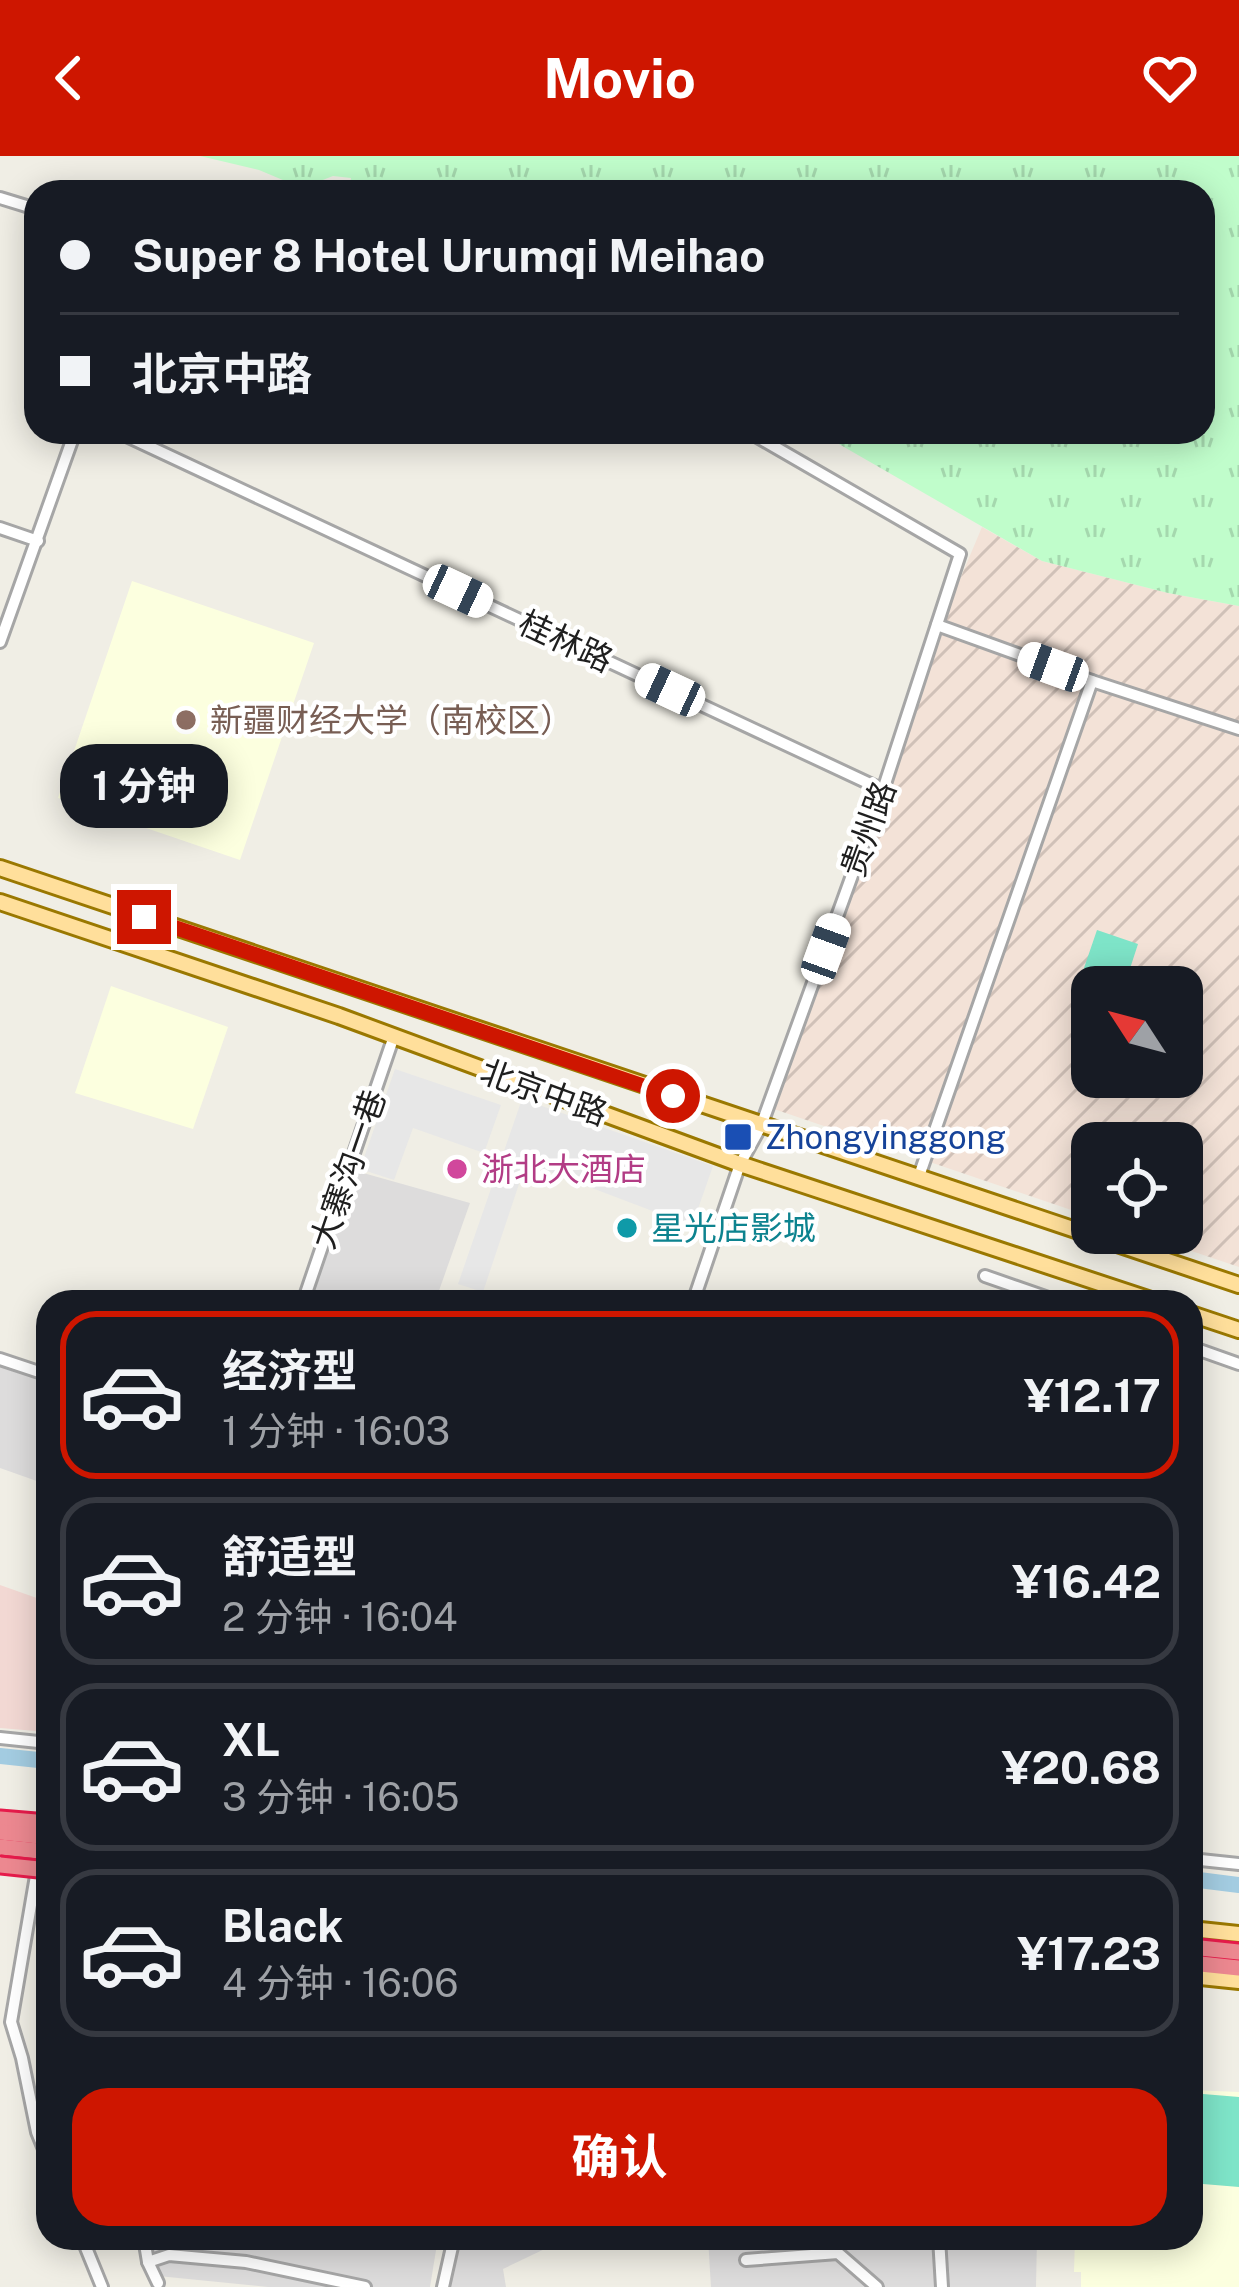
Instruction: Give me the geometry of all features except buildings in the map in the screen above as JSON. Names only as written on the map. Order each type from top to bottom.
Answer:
[{"type":"highway","points":[[0,1817],[36,1821]]},
{"type":"highway","points":[[0,1832],[36,1836]]},
{"type":"highway","points":[[0,1847],[36,1859]]},
{"type":"highway","points":[[0,1861],[36,1862]]},
{"type":"highway","points":[[1203,1948],[1239,1952]]},
{"type":"highway","points":[[1203,1964],[1239,1968]]},
{"type":"main road","name":"北京中路","points":[[0,868],[1239,1285]]},
{"type":"main road","name":"北京中路","points":[[0,902],[394,1036],[740,1164],[1120,1290]]},
{"type":"main road","points":[[1203,1318],[1239,1330]]},
{"type":"main road","points":[[1203,1930],[1239,1934]]},
{"type":"main road","points":[[1203,1977],[1239,1981]]},
{"type":"street","points":[[0,642],[71,444]]},
{"type":"street","name":"桂林路","points":[[144,444],[883,790]]},
{"type":"street","name":"贵州路","points":[[697,1290],[740,1164],[761,1126],[883,790],[960,554],[770,444]]},
{"type":"street","points":[[0,528],[38,541]]},
{"type":"street","points":[[938,625],[1239,729]]},
{"type":"street","points":[[919,1176],[1092,681]]},
{"type":"street","name":"大寨沟一巷","points":[[307,1290],[394,1036]]},
{"type":"street","points":[[985,1276],[1025,1290]]},
{"type":"street","points":[[1203,1351],[1239,1364]]},
{"type":"street","points":[[0,1359],[36,1371]]},
{"type":"street","points":[[0,1738],[36,1742]]},
{"type":"street","points":[[1203,1860],[1239,1864]]},
{"type":"street","points":[[36,1908],[11,2022],[36,2127]]},
{"type":"street","points":[[87,2250],[102,2287]]},
{"type":"street","points":[[146,2250],[158,2283]]},
{"type":"street","points":[[169,2255],[170,2250]]},
{"type":"street","points":[[442,2287],[451,2250]]},
{"type":"street","points":[[940,2250],[942,2287]]},
{"type":"street","points":[[746,2260],[838,2253],[877,2287]]},
{"type":"street","points":[[148,2262],[169,2255],[245,2262],[365,2287]]},
{"type":"shaded area","points":[[982,527],[1042,561],[1239,606],[1239,1267],[1200,1254],[1203,1122],[1071,1122],[1071,1210],[768,1107],[926,660]]},
{"type":"shaded area","name":"新疆财经大学（南校区）","points":[[132,581],[314,643],[240,860],[58,798]]},
{"type":"shaded area","points":[[111,986],[228,1027],[193,1129],[75,1093]]},
{"type":"shaded area","points":[[395,1069],[501,1105],[484,1153],[413,1128],[394,1180],[360,1169]]},
{"type":"shaded area","points":[[522,1099],[713,1166],[692,1226],[526,1163],[484,1290],[458,1284]]},
{"type":"shaded area","points":[[356,1171],[470,1203],[439,1290],[314,1290]]},
{"type":"shaded area","points":[[0,1365],[36,1378],[36,1481],[0,1468]]},
{"type":"shaded area","points":[[0,1585],[36,1598],[36,1731],[0,1728]]},
{"type":"shaded area","points":[[1203,2090],[1239,2092],[1239,2287],[1081,2287],[1081,2272],[1074,2272],[1075,2250],[1203,2250]]},
{"type":"shaded area","points":[[436,2250],[430,2287],[268,2287],[158,2276],[140,2252]]},
{"type":"shaded area","points":[[452,2250],[543,2250],[503,2269],[506,2287],[444,2287]]},
{"type":"shaded area","points":[[709,2250],[1037,2250],[1036,2287],[711,2287]]},
{"type":"green space","points":[[200,156],[1239,156],[1239,606],[1042,561],[839,444],[1215,444],[1215,180],[351,180],[333,176],[283,180]]},
{"type":"green space","points":[[1097,930],[1138,944],[1131,966],[1085,966]]},
{"type":"green space","points":[[1203,2094],[1239,2097],[1239,2187],[1203,2184]]},
{"type":"waterway","points":[[0,1756],[36,1760]]},
{"type":"waterway","points":[[1203,1880],[1239,1885]]},
{"type":"place","name":"新疆财经大学（南校区）","points":[[186,720]]},
{"type":"place","name":"Zhongyinggong","points":[[738,1137]]},
{"type":"place","name":"浙北大酒店","points":[[457,1169]]},
{"type":"place","name":"星光店影城","points":[[627,1228]]},
{"type":"route","points":[[144,917],[673,1096]]}]
